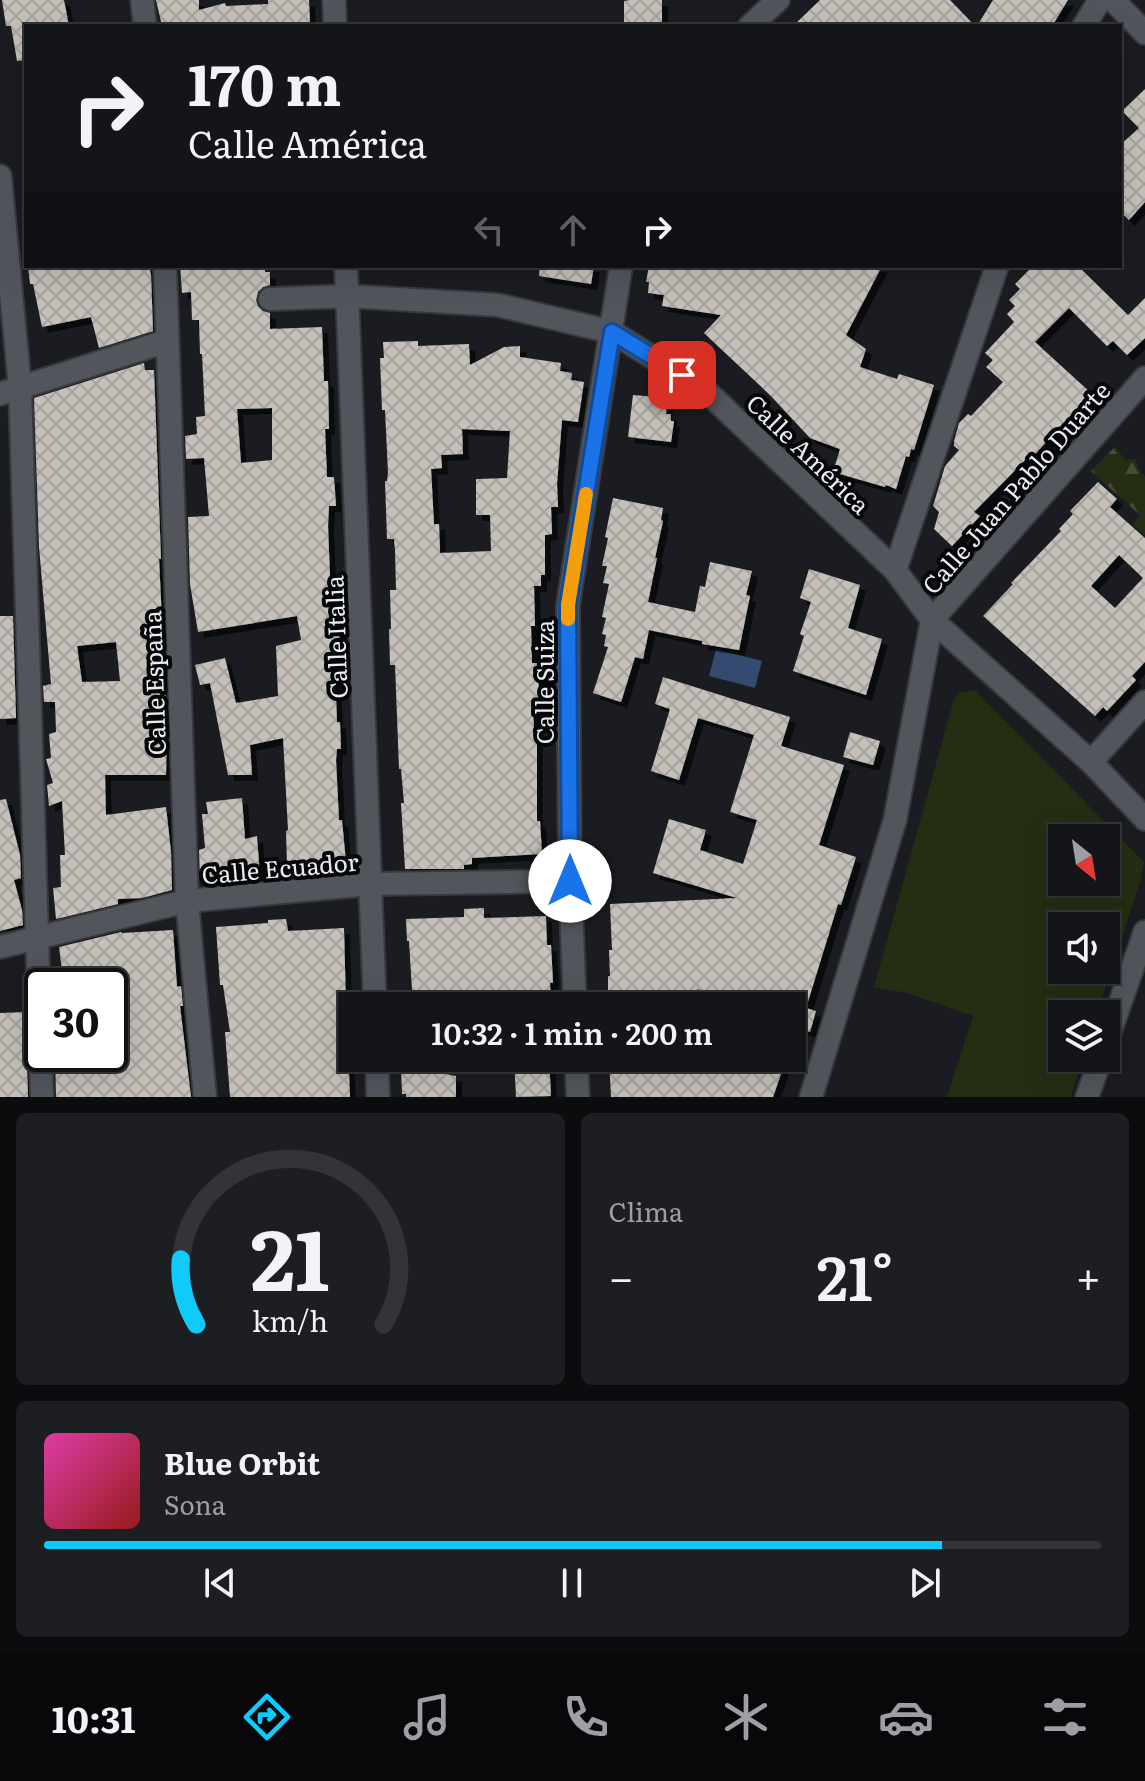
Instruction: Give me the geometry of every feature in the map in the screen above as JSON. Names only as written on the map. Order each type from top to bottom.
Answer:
[{"type":"street","points":[[142,0],[145,24]]},
{"type":"street","points":[[334,0],[335,24]]},
{"type":"street","points":[[752,24],[778,0]]},
{"type":"street","points":[[1085,24],[1100,0]]},
{"type":"street","points":[[1113,0],[1145,33]]},
{"type":"street","points":[[0,176],[42,1097]]},
{"type":"street","name":"Calle España","points":[[165,268],[187,901],[205,1097]]},
{"type":"street","name":"Calle Italia","points":[[346,268],[375,992]]},
{"type":"street","name":"Calle Suiza","points":[[574,992],[570,881],[568,605],[621,268]]},
{"type":"street","points":[[895,570],[996,268]]},
{"type":"street","name":"Calle América","points":[[270,299],[347,296],[498,305],[612,332],[705,390],[895,570],[932,620],[1091,762],[1145,819]]},
{"type":"street","points":[[10,390],[167,341]]},
{"type":"street","name":"Calle Juan Pablo Duarte","points":[[811,1097],[895,820],[932,620],[1145,378]]},
{"type":"street","points":[[1091,762],[1145,702]]},
{"type":"street","name":"Calle Ecuador","points":[[0,947],[187,901],[371,884],[570,881]]},
{"type":"street","points":[[1120,1003],[1145,932]]},
{"type":"street","points":[[377,1072],[378,1097]]},
{"type":"street","points":[[577,1072],[578,1097]]},
{"type":"street","points":[[1087,1097],[1096,1072]]},
{"type":"green space","points":[[1115,447],[1125,460],[1135,459],[1145,477],[1145,535],[1133,525],[1140,515],[1091,471]]},
{"type":"green space","points":[[975,690],[1107,824],[1048,824],[1048,896],[1120,896],[1120,838],[1144,862],[1120,943],[1120,912],[1048,912],[1048,984],[1107,984],[1102,1000],[1048,1000],[1048,1072],[1079,1072],[1071,1097],[947,1097],[973,1016],[907,993],[874,987],[958,693]]},
{"type":"water","points":[[716,649],[762,661],[755,688],[709,676]]},
{"type":"building","points":[[2,0],[64,0],[69,24],[24,24],[24,60],[17,61],[11,26],[6,26]]},
{"type":"building","points":[[156,0],[199,0],[199,10],[225,3],[226,6],[268,4],[268,0],[309,0],[310,23],[162,24]]},
{"type":"building","points":[[662,0],[662,24],[624,24],[624,1]]},
{"type":"building","points":[[820,0],[950,0],[973,24],[795,24]]},
{"type":"building","points":[[993,0],[1068,0],[1053,24],[978,24]]},
{"type":"building","points":[[1145,89],[1145,202],[1129,220],[1122,213],[1122,143],[1139,128],[1122,111]]},
{"type":"building","points":[[28,268],[149,268],[153,331],[99,348],[91,317],[42,327],[33,284],[30,284]]},
{"type":"building","points":[[180,268],[265,268],[265,272],[270,272],[270,285],[258,292],[256,300],[263,311],[270,313],[270,329],[322,327],[324,381],[328,381],[329,429],[325,429],[327,477],[334,477],[336,506],[329,506],[328,526],[330,576],[336,576],[339,613],[340,669],[335,670],[341,749],[337,749],[336,760],[339,820],[342,820],[346,863],[287,865],[283,738],[250,745],[252,775],[228,775],[210,683],[200,685],[195,665],[225,658],[236,703],[278,696],[276,646],[301,640],[297,616],[198,632],[190,584],[188,517],[209,516],[204,458],[186,459],[185,436],[197,434],[196,417],[205,416],[199,320],[192,320],[191,292],[182,293]],"holes":[[[272,408],[272,460],[241,463],[237,409]]]},
{"type":"building","points":[[540,268],[594,268],[591,284],[539,276]]},
{"type":"building","points":[[649,268],[881,268],[846,335],[866,349],[860,367],[897,379],[899,374],[934,385],[914,450],[911,449],[909,457],[906,456],[896,489],[833,472],[840,449],[810,438],[704,333],[721,315],[662,306],[664,295],[648,293],[649,282],[646,282]]},
{"type":"building","points":[[1031,268],[1080,268],[1128,315],[1145,298],[1145,338],[1127,355],[1113,341],[1107,346],[1069,308],[1035,342],[1091,393],[1029,461],[1026,459],[974,512],[980,516],[952,546],[934,529],[939,512],[933,506],[945,466],[959,450],[954,446],[954,441],[959,423],[968,414],[971,416],[1003,382],[986,367],[993,360],[985,353],[1014,322],[1007,314],[1015,306],[1009,300],[1020,289],[1015,284]]},
{"type":"building","points":[[418,341],[418,346],[469,344],[470,365],[504,347],[520,346],[520,357],[561,363],[560,371],[572,373],[571,380],[584,382],[578,422],[562,420],[558,507],[551,507],[552,534],[545,535],[545,575],[541,575],[541,586],[534,586],[532,663],[538,663],[539,699],[532,699],[537,742],[537,821],[540,821],[542,854],[472,858],[472,864],[464,865],[464,869],[405,869],[395,665],[390,665],[390,590],[396,590],[394,539],[387,539],[385,481],[388,473],[380,358],[384,358],[383,342]],"holes":[[[462,429],[510,431],[507,478],[476,479],[476,515],[490,515],[491,551],[440,553],[439,524],[434,524],[431,469],[442,468],[441,455],[463,454]]]},
{"type":"building","points":[[144,363],[145,370],[154,370],[167,724],[166,775],[105,775],[106,815],[166,807],[172,890],[142,898],[118,899],[118,904],[56,919],[53,888],[61,887],[60,855],[65,855],[62,801],[49,806],[47,785],[53,783],[46,759],[51,758],[49,734],[56,732],[55,702],[44,702],[43,686],[51,684],[39,547],[34,398]],"holes":[[[116,642],[120,681],[82,682],[77,646]]]},
{"type":"building","points":[[633,395],[657,397],[667,406],[666,414],[671,414],[671,421],[674,421],[671,442],[628,437]]},
{"type":"building","points":[[1098,482],[1117,499],[1110,507],[1145,538],[1145,662],[1132,676],[1136,680],[1107,711],[1103,707],[1095,716],[983,616],[1061,531],[1059,529],[1073,514],[1070,511]],"holes":[[[1119,555],[1143,578],[1115,608],[1091,586]]]},
{"type":"building","points":[[613,498],[663,508],[648,602],[695,612],[700,586],[705,587],[710,562],[752,571],[739,650],[649,630],[643,659],[635,657],[621,702],[593,693],[608,647],[604,646],[606,635],[602,634],[606,618],[602,617],[609,584],[603,583],[607,566],[602,566]]},
{"type":"building","points":[[809,569],[860,585],[848,628],[882,639],[866,695],[793,671],[804,636],[800,634],[811,602],[800,598]]},
{"type":"building","points":[[0,616],[13,616],[16,718],[0,719]]},
{"type":"building","points":[[663,677],[790,717],[781,746],[844,765],[819,845],[856,857],[806,1008],[806,992],[707,992],[697,989],[696,992],[608,992],[609,950],[612,950],[610,904],[737,898],[653,873],[669,819],[706,830],[700,850],[743,864],[757,820],[730,812],[754,735],[698,718],[679,780],[651,771],[670,709],[655,704]]},
{"type":"building","points":[[850,732],[880,741],[873,765],[843,757]]},
{"type":"building","points":[[242,798],[245,839],[257,836],[260,877],[200,877],[199,850],[205,848],[202,814],[208,814],[206,802]]},
{"type":"building","points":[[6,799],[20,855],[21,878],[14,880],[23,925],[0,931],[0,800]]},
{"type":"building","points":[[484,908],[484,918],[546,916],[547,945],[551,945],[553,983],[550,983],[550,992],[388,992],[412,990],[406,919],[464,917],[464,909]]},
{"type":"building","points":[[286,919],[288,931],[344,928],[346,992],[338,992],[338,1072],[349,1072],[350,1097],[230,1097],[225,1032],[230,1032],[223,985],[220,985],[216,927],[268,923],[268,920]]},
{"type":"building","points":[[173,930],[191,1097],[56,1097],[55,1072],[128,1072],[128,968],[62,968],[59,947],[122,933]]},
{"type":"building","points":[[806,1008],[816,1011],[810,1032],[806,1031]]},
{"type":"building","points":[[24,1012],[24,1072],[27,1072],[28,1097],[0,1097],[0,1013]]},
{"type":"building","points":[[401,1072],[445,1072],[456,1076],[456,1097],[406,1097],[402,1094]]},
{"type":"building","points":[[515,1072],[550,1072],[551,1096],[516,1097]]},
{"type":"building","points":[[610,1072],[782,1072],[773,1097],[611,1097]]},
{"type":"slow traffic","points":[[568,619],[586,494]]},
{"type":"route","points":[[570,881],[568,605],[612,332],[682,375]]}]
